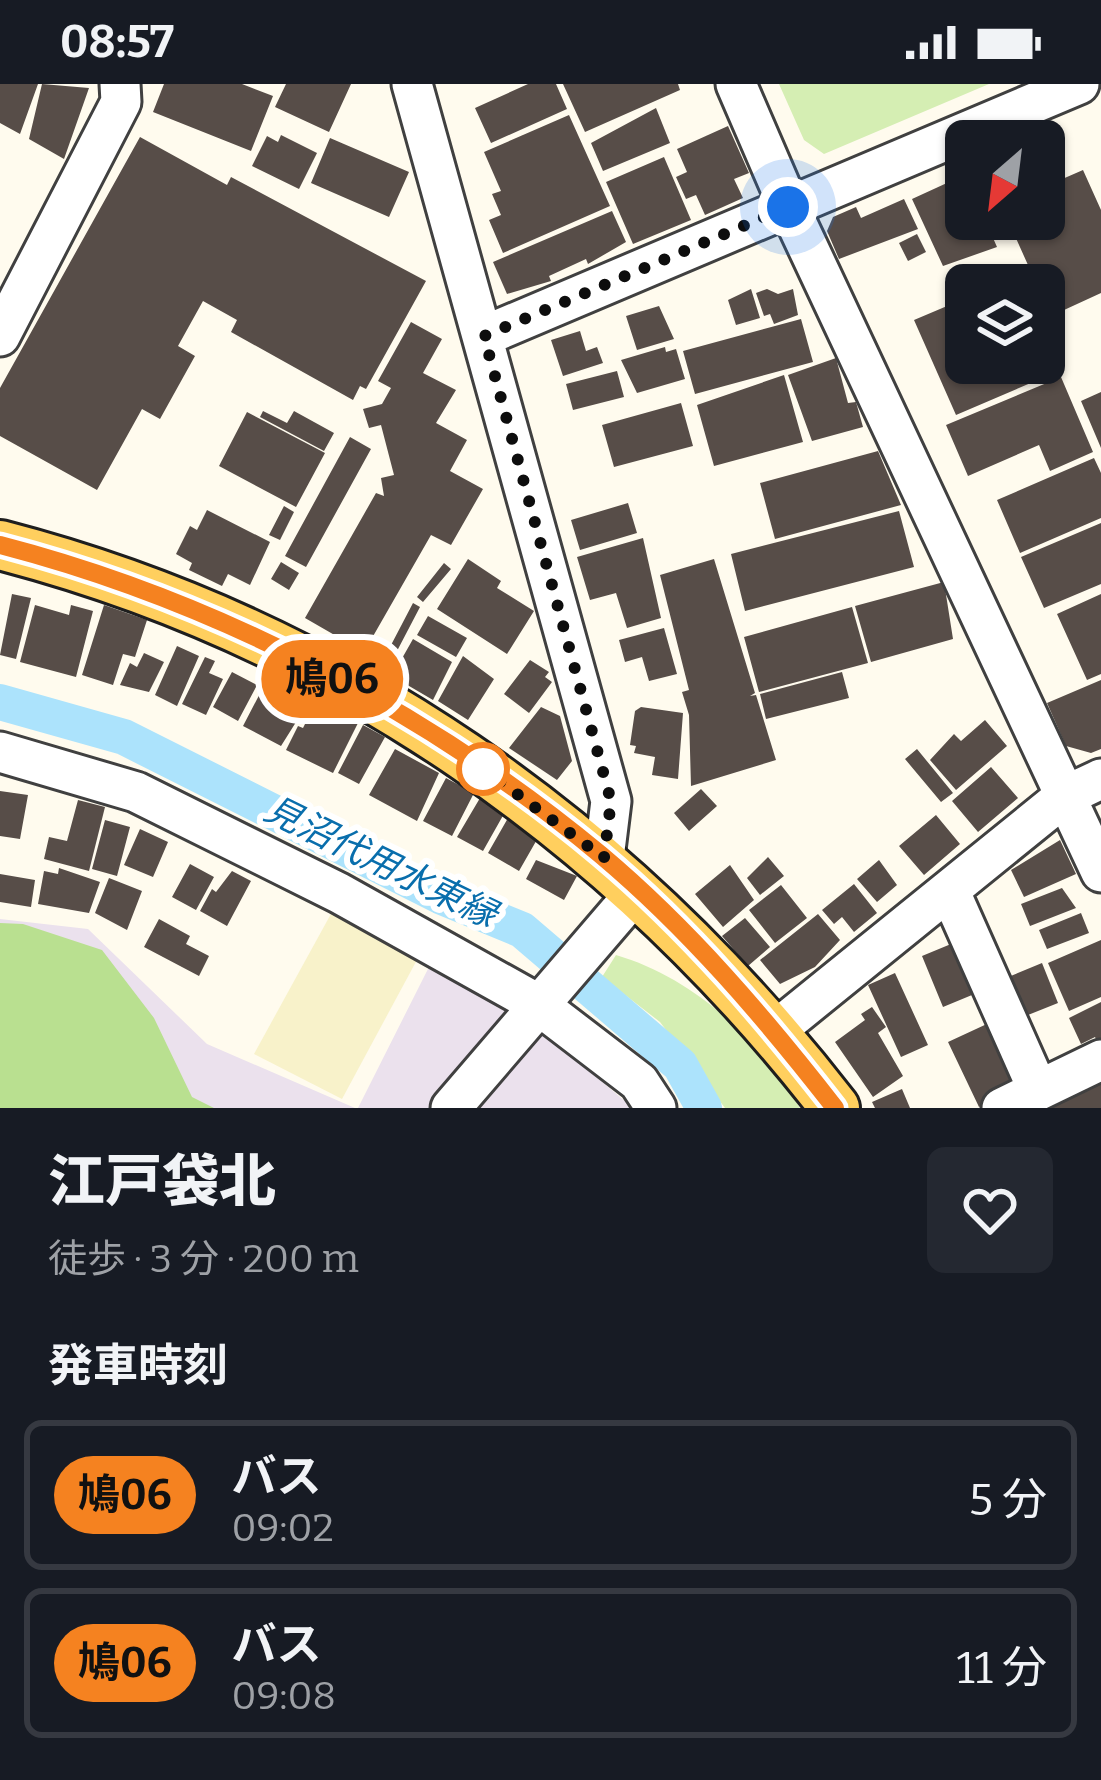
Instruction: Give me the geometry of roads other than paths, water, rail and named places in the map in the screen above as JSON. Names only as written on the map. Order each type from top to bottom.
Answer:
[{"type":"main road","points":[[0,545],[120,579],[258,639],[457,751],[621,874],[776,1031],[835,1108]]},
{"type":"street","points":[[0,336],[121,102],[120,84]]},
{"type":"street","points":[[412,84],[611,801],[621,874],[536,1003],[452,1108]]},
{"type":"street","points":[[736,84],[788,207],[1101,872]]},
{"type":"street","points":[[484,336],[1079,84]]},
{"type":"street","points":[[0,752],[136,792],[340,893],[536,1003],[639,1082],[656,1108]]},
{"type":"street","points":[[776,1031],[1065,796],[1101,779]]},
{"type":"street","points":[[950,892],[1038,1090]]},
{"type":"street","points":[[1001,1108],[1101,1060]]},
{"type":"waterway","name":"見沼代用水東縁","points":[[0,702],[124,737],[440,896],[522,930],[680,1065],[704,1108]]}]
